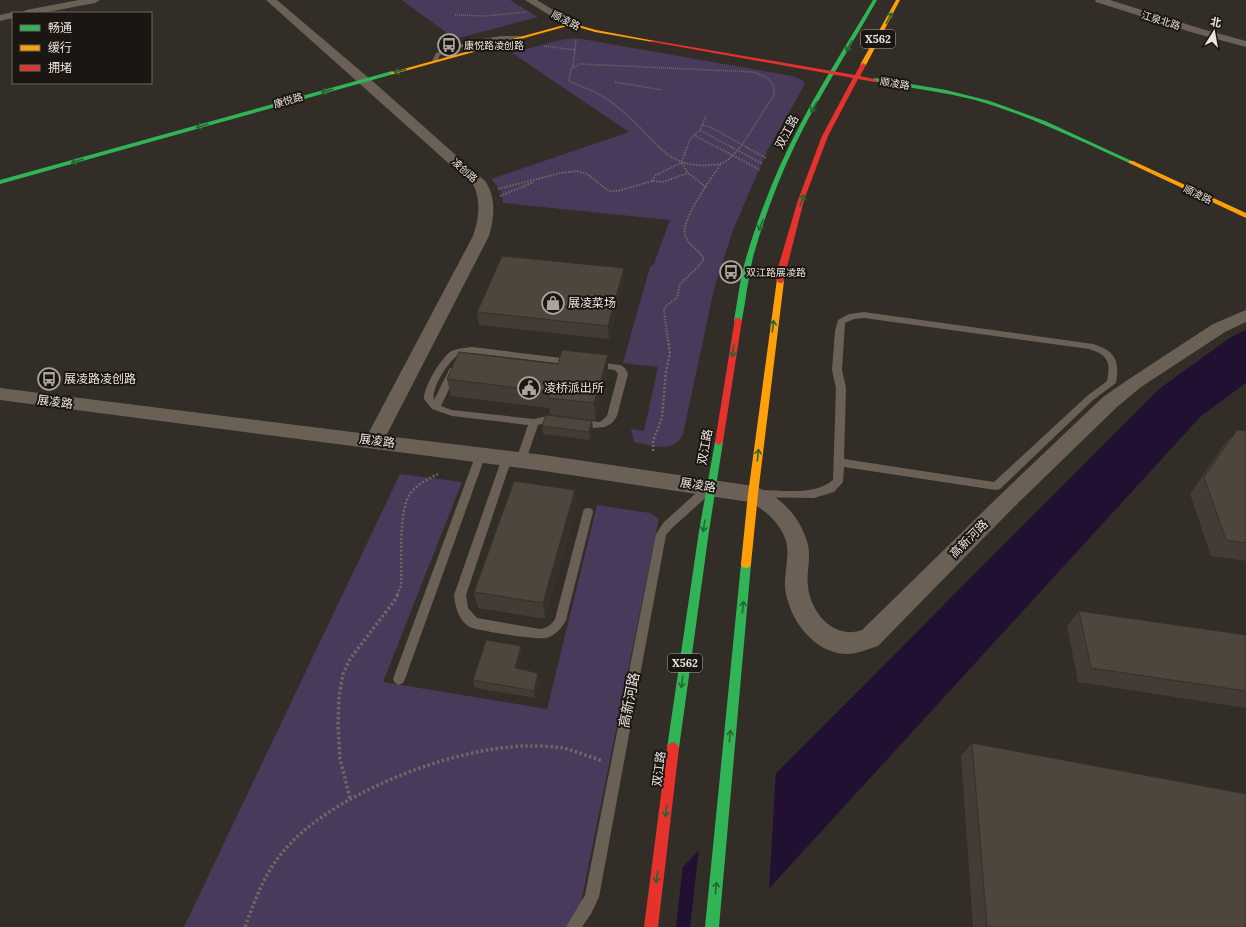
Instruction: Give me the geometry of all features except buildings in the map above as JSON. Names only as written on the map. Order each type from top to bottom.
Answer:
[{"type":"main road","name":"双江路","points":[[650,927],[710,487],[746,273],[753,244],[783,164],[875,0]]},
{"type":"main road","name":"X562","points":[[712,927],[753,494],[781,271],[801,200],[825,136],[898,0]]},
{"type":"main road","name":"康悦路","points":[[313,105],[435,61],[571,24]]},
{"type":"main road","name":"顺凌路","points":[[571,24],[582,28],[930,89],[988,102],[1042,121],[1246,216]]},
{"type":"main road","name":"康悦路","points":[[0,182],[582,28]]},
{"type":"street","points":[[31,12],[95,0]]},
{"type":"street","name":"凌创路","points":[[271,0],[369,84],[480,184],[486,197],[486,223],[481,236],[374,441]]},
{"type":"street","name":"顺凌路","points":[[530,0],[571,24]]},
{"type":"street","name":"江泉北路","points":[[1100,0],[1198,31],[1246,44]]},
{"type":"street","points":[[0,18],[12,16]]},
{"type":"street","name":"高新河路","points":[[753,494],[772,504],[795,535],[798,550],[797,594],[805,614],[817,630],[830,640],[841,644],[859,644],[870,638],[1006,502],[1110,402],[1135,383],[1220,328],[1246,315]]},
{"type":"street","name":"展凌路","points":[[0,394],[481,454],[753,494]]},
{"type":"lane","points":[[753,494],[814,494],[830,489],[838,482],[838,462],[841,388],[837,370],[839,331],[841,322],[852,316],[864,315],[1081,344],[1099,348],[1109,355],[1113,362],[1114,372],[1111,383],[1090,398],[996,486],[838,462]]},
{"type":"lane","points":[[472,350],[609,366],[617,367],[622,370],[623,374],[612,416],[609,421],[602,425],[548,419],[534,422],[445,412],[436,407],[429,400],[428,394],[442,366],[453,355],[462,351],[472,350]]},
{"type":"lane","points":[[436,407],[453,369],[458,364]]},
{"type":"lane","points":[[534,422],[514,459],[460,595],[460,605],[465,617],[474,623],[540,634],[549,633],[555,628],[560,620],[588,512]]},
{"type":"lane","points":[[398,679],[481,454]]},
{"type":"lane","name":"高新河路","points":[[573,927],[586,909],[592,897],[661,534],[668,525],[710,487]]},
{"type":"path","points":[[455,14],[486,16],[529,12]]},
{"type":"path","points":[[576,37],[573,67],[569,81],[595,92],[609,101],[639,126],[663,151],[681,163],[688,173],[706,187]]},
{"type":"path","points":[[543,46],[575,50]]},
{"type":"path","points":[[573,67],[585,64],[744,71],[759,74],[771,81],[774,85],[774,95],[742,145],[733,156],[721,164],[686,222],[684,232],[687,238],[702,253],[704,259],[700,267],[682,282],[678,289],[677,298],[666,306],[664,311],[670,354],[662,418],[653,441],[653,451]]},
{"type":"path","points":[[615,82],[662,90]]},
{"type":"path","points":[[681,163],[690,139],[700,130],[706,116]]},
{"type":"path","points":[[703,125],[710,127],[766,158]]},
{"type":"path","points":[[700,130],[763,164]]},
{"type":"path","points":[[694,135],[760,170]]},
{"type":"path","points":[[652,180],[656,175],[681,163],[703,166],[721,164]]},
{"type":"path","points":[[500,196],[543,179],[562,173],[577,171],[587,174],[609,191],[618,191],[652,180],[663,182],[688,173]]},
{"type":"path","points":[[497,190],[543,179]]},
{"type":"path","points":[[350,798],[340,759],[338,724],[339,696],[343,674],[350,659],[395,600],[401,586],[403,517],[404,507],[408,497],[421,483],[438,474]]},
{"type":"path","points":[[245,927],[261,884],[281,854],[305,830],[350,798],[422,767],[456,756],[492,750],[526,746],[562,748],[617,766]]},
{"type":"shaded area","points":[[402,0],[510,0],[538,17],[455,39]]},
{"type":"shaded area","points":[[576,38],[792,76],[802,80],[805,84],[767,151],[733,230],[714,289],[683,434],[674,445],[668,447],[634,442],[631,429],[644,431],[658,367],[623,363],[650,267],[654,264],[670,220],[503,203],[500,190],[491,179],[629,132],[512,53],[560,40]]},
{"type":"shaded area","points":[[1246,330],[1246,383],[1201,416],[734,927],[623,927],[1159,389],[1231,337]]},
{"type":"shaded area","points":[[400,474],[462,482],[383,682],[547,709],[597,505],[650,513],[658,518],[576,927],[184,927]]},
{"type":"pier","points":[[776,770],[769,891],[736,927],[690,927],[699,848]]},
{"type":"pier","points":[[683,864],[676,927],[621,927],[622,926]]},
{"type":"traffic: fast","points":[[738,320],[746,272],[753,245],[777,178],[804,122],[875,0]]},
{"type":"traffic: fast","points":[[0,182],[392,73]]},
{"type":"traffic: fast","points":[[875,80],[946,92],[974,98],[1007,108],[1043,122],[1131,162]]},
{"type":"traffic: fast","points":[[673,748],[704,531],[719,442]]},
{"type":"traffic: fast","points":[[712,927],[746,564]]},
{"type":"traffic: slow","points":[[863,65],[898,0]]},
{"type":"traffic: slow","points":[[392,73],[571,24],[595,31],[653,41]]},
{"type":"traffic: slow","points":[[1131,162],[1246,216]]},
{"type":"traffic: slow","points":[[746,564],[753,494],[780,281]]},
{"type":"traffic: jam","points":[[653,41],[875,80]]},
{"type":"traffic: jam","points":[[780,281],[781,271],[801,200],[825,136],[863,65]]},
{"type":"traffic: jam","points":[[719,442],[738,320]]},
{"type":"traffic: jam","points":[[651,927],[673,748]]},
{"type":"place","name":"康悦路凌创路","points":[[449,45]]},
{"type":"place","name":"双江路展凌路","points":[[731,272]]},
{"type":"place","name":"展凌菜场","points":[[553,303]]},
{"type":"place","name":"展凌路凌创路","points":[[49,379]]},
{"type":"place","name":"凌桥派出所","points":[[529,388]]}]
